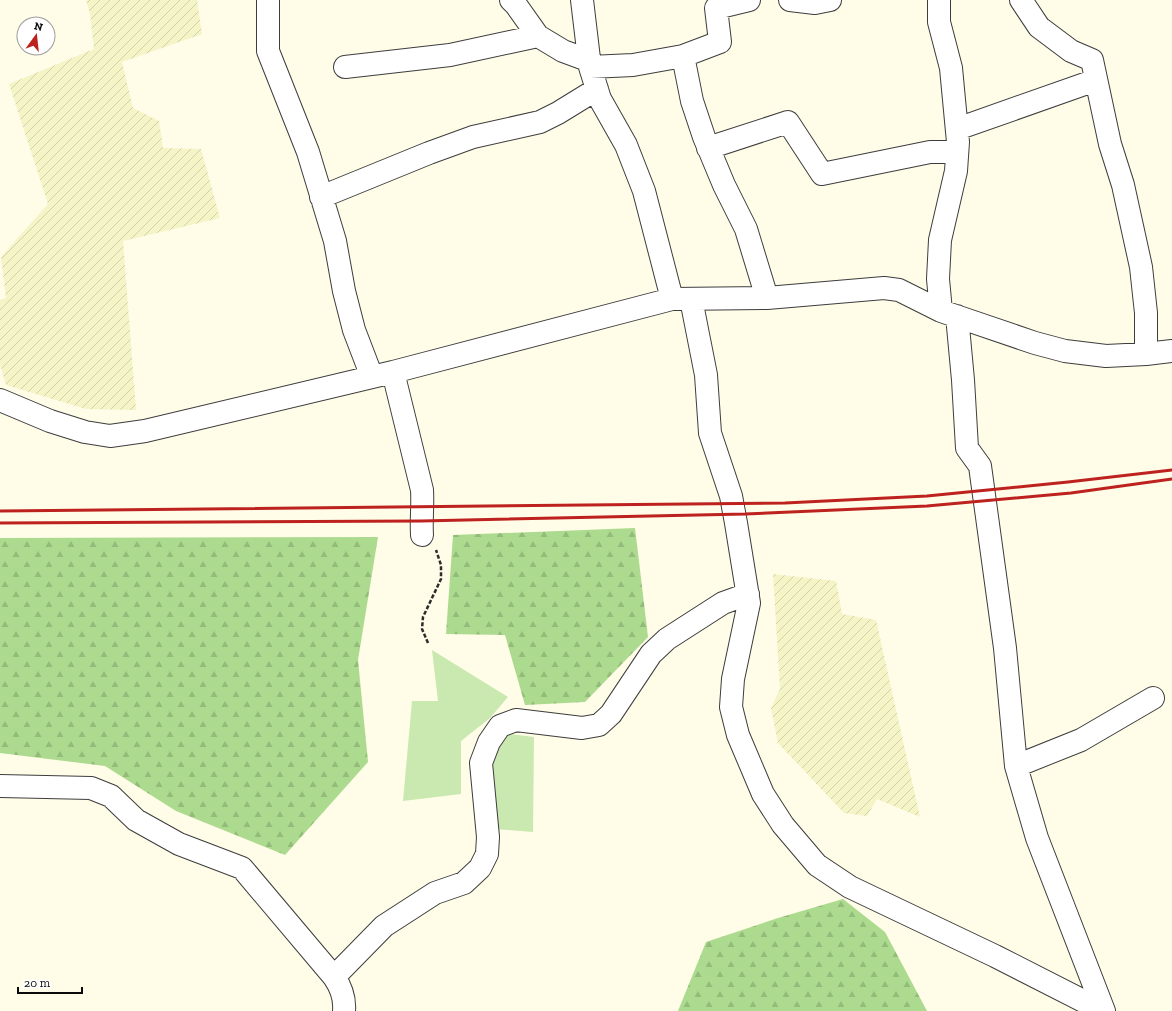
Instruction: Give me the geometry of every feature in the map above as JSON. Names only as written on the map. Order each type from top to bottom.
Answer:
[{"type":"street","points":[[268,0],[268,51],[308,152],[334,241],[344,291],[354,330],[382,374],[422,490],[422,535]]},
{"type":"street","points":[[511,0],[538,36],[563,51],[590,64],[633,64],[683,56],[720,42],[716,8],[749,0]]},
{"type":"street","points":[[582,0],[590,64],[600,99],[626,145],[644,191],[682,299],[706,375],[710,433],[731,496],[749,602],[732,679],[731,707],[738,735],[763,794],[783,825],[817,866],[850,887],[995,956],[1103,1011]]},
{"type":"street","points":[[790,0],[816,3],[830,0]]},
{"type":"street","points":[[939,0],[939,22],[951,68],[958,142],[956,171],[940,240],[938,279],[949,313],[963,380],[967,448],[980,466],[1005,648],[1016,766],[1037,838],[1103,1011]]},
{"type":"street","points":[[1021,0],[1039,27],[1071,51],[1092,60],[1110,144],[1122,185],[1141,267],[1146,313],[1146,354]]},
{"type":"street","points":[[345,67],[450,55],[538,36]]},
{"type":"street","points":[[683,56],[692,101],[708,148],[746,229],[767,298]]},
{"type":"street","points":[[957,129],[1096,80]]},
{"type":"street","points":[[321,197],[429,153],[474,137],[540,122],[558,113],[597,89]]},
{"type":"street","points":[[708,148],[788,122],[822,174],[930,152],[957,152]]},
{"type":"street","points":[[0,400],[50,421],[85,432],[110,436],[145,431],[382,374],[682,299],[767,298],[884,288],[899,290],[949,313],[1035,343],[1065,351],[1106,356],[1146,354],[1172,350]]},
{"type":"street","points":[[334,977],[384,926],[435,893],[464,883],[480,868],[487,854],[488,837],[482,763],[489,742],[500,726],[516,720],[582,728],[599,725],[611,714],[651,654],[667,639],[723,603],[748,594]]},
{"type":"street","points":[[1016,766],[1081,740],[1153,698]]},
{"type":"street","points":[[0,786],[91,788],[112,796],[136,820],[179,844],[242,868],[334,977],[345,1004],[344,1011]]},
{"type":"path","points":[[422,535],[437,552],[441,565],[441,579],[423,617],[422,629],[428,643]]},
{"type":"green space","points":[[86,0],[197,0],[202,34],[122,62],[133,108],[159,121],[163,148],[201,149],[220,218],[123,241],[136,410],[86,409],[6,385],[0,364],[0,300],[6,298],[1,257],[48,204],[9,84],[94,49],[90,14]]},
{"type":"green space","points":[[635,528],[648,637],[585,702],[525,705],[505,635],[446,634],[453,535]]},
{"type":"green space","points":[[378,537],[358,660],[368,762],[285,855],[176,811],[105,766],[0,753],[0,538]]},
{"type":"green space","points":[[773,574],[836,581],[842,614],[876,620],[920,817],[877,799],[867,816],[844,813],[778,743],[771,708],[780,689]]},
{"type":"green space","points":[[432,650],[508,697],[490,718],[461,741],[461,794],[403,801],[412,701],[438,701]]},
{"type":"green space","points":[[503,733],[534,737],[533,832],[494,829],[492,756]]},
{"type":"green space","points":[[843,899],[885,932],[927,1011],[678,1011],[706,942],[778,918]]},
{"type":"railway","points":[[0,511],[785,503],[927,496],[1172,470]]},
{"type":"railway","points":[[0,523],[421,521],[745,514],[927,506],[1071,493],[1172,479]]}]
